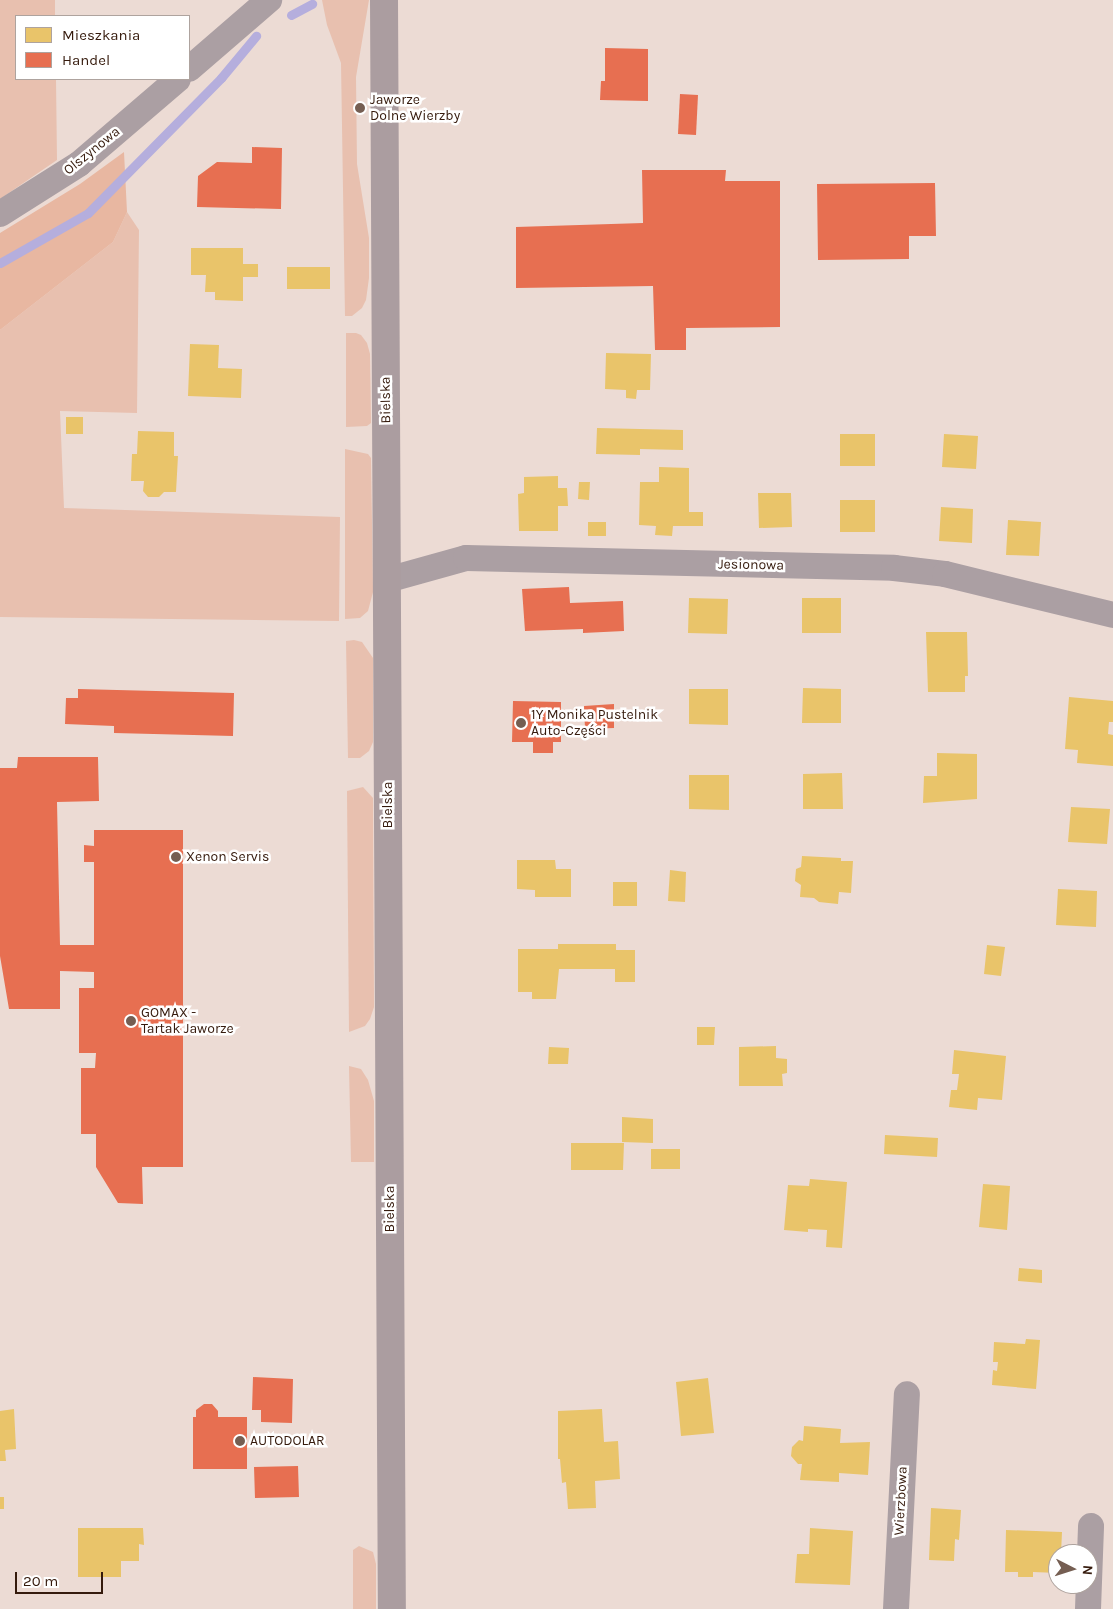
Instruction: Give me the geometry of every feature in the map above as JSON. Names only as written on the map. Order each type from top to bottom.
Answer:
[{"type":"main road","name":"Bielska","points":[[384,0],[392,1609]]},
{"type":"street","points":[[190,68],[268,0]]},
{"type":"street","name":"Olszynowa","points":[[0,214],[79,164],[177,80]]},
{"type":"street","name":"Jesionowa","points":[[387,580],[466,558],[894,568],[945,574],[1113,615]]},
{"type":"street","name":"Wierzbowa","points":[[896,1609],[907,1394]]},
{"type":"street","points":[[1088,1609],[1091,1526]]},
{"type":"shaded area","points":[[0,0],[55,0],[55,15],[15,15],[15,80],[56,80],[57,160],[0,199]]},
{"type":"shaded area","points":[[322,0],[369,0],[356,77],[357,164],[369,238],[369,278],[366,300],[362,308],[352,316],[345,316],[341,63],[327,25]]},
{"type":"shaded area","points":[[124,152],[127,212],[113,242],[0,330],[0,233],[80,184]]},
{"type":"shaded area","points":[[127,212],[139,230],[137,413],[60,411],[64,508],[340,517],[339,621],[0,617],[0,330],[113,242]]},
{"type":"shaded area","points":[[346,333],[361,335],[367,343],[370,354],[371,423],[367,426],[346,427]]},
{"type":"shaded area","points":[[345,449],[368,454],[371,458],[373,592],[368,611],[360,618],[345,619]]},
{"type":"shaded area","points":[[346,641],[362,642],[373,658],[373,742],[369,751],[360,758],[348,758]]},
{"type":"shaded area","points":[[363,787],[373,798],[374,1007],[370,1019],[365,1026],[349,1032],[347,791]]},
{"type":"shaded area","points":[[349,1066],[361,1069],[368,1080],[374,1101],[374,1162],[351,1162]]},
{"type":"shaded area","points":[[359,1546],[373,1552],[376,1564],[376,1609],[353,1609],[353,1550]]},
{"type":"building: Mieszkania","points":[[191,248],[243,248],[243,264],[258,264],[258,277],[243,277],[243,301],[215,300],[215,292],[205,292],[206,275],[191,275]]},
{"type":"building: Mieszkania","points":[[287,267],[330,267],[330,289],[287,289]]},
{"type":"building: Mieszkania","points":[[190,344],[219,345],[218,368],[242,369],[241,398],[188,396]]},
{"type":"building: Mieszkania","points":[[606,353],[651,354],[650,390],[637,390],[636,399],[626,398],[626,390],[605,389]]},
{"type":"building: Mieszkania","points":[[66,417],[83,417],[83,434],[66,434]]},
{"type":"building: Mieszkania","points":[[597,428],[683,430],[683,450],[640,449],[640,455],[596,454]]},
{"type":"building: Mieszkania","points":[[138,431],[174,432],[174,456],[178,456],[176,492],[164,492],[159,497],[148,497],[143,491],[144,481],[131,481],[132,454],[137,454]]},
{"type":"building: Mieszkania","points":[[840,434],[875,434],[875,466],[840,466]]},
{"type":"building: Mieszkania","points":[[944,434],[978,436],[976,469],[942,467]]},
{"type":"building: Mieszkania","points":[[659,467],[689,468],[689,512],[703,512],[703,526],[673,526],[672,536],[655,535],[656,526],[639,525],[640,482],[659,482]]},
{"type":"building: Mieszkania","points":[[558,476],[558,488],[567,488],[568,506],[558,506],[558,531],[519,531],[518,494],[524,493],[524,477]]},
{"type":"building: Mieszkania","points":[[579,482],[590,482],[589,500],[578,499]]},
{"type":"building: Mieszkania","points":[[758,493],[791,493],[792,527],[759,528]]},
{"type":"building: Mieszkania","points":[[840,500],[875,500],[875,532],[840,532]]},
{"type":"building: Mieszkania","points":[[941,507],[973,509],[972,543],[939,541]]},
{"type":"building: Mieszkania","points":[[1008,520],[1041,522],[1039,556],[1006,555]]},
{"type":"building: Mieszkania","points":[[588,522],[606,522],[606,536],[588,536]]},
{"type":"building: Mieszkania","points":[[689,598],[728,599],[727,634],[688,633]]},
{"type":"building: Mieszkania","points":[[802,598],[841,598],[841,633],[802,633]]},
{"type":"building: Mieszkania","points":[[926,632],[967,632],[968,676],[965,676],[965,692],[928,692]]},
{"type":"building: Mieszkania","points":[[803,688],[841,689],[841,723],[802,723]]},
{"type":"building: Mieszkania","points":[[689,689],[728,689],[728,725],[689,724]]},
{"type":"building: Mieszkania","points":[[1069,697],[1113,701],[1113,722],[1109,722],[1108,734],[1113,735],[1113,766],[1077,763],[1078,750],[1065,749]]},
{"type":"building: Mieszkania","points":[[937,753],[977,754],[977,799],[923,803],[924,776],[937,776]]},
{"type":"building: Mieszkania","points":[[842,773],[843,809],[803,809],[803,774]]},
{"type":"building: Mieszkania","points":[[689,775],[729,775],[729,810],[689,809]]},
{"type":"building: Mieszkania","points":[[1071,807],[1110,809],[1107,844],[1068,842]]},
{"type":"building: Mieszkania","points":[[802,856],[841,858],[841,861],[853,861],[851,893],[839,892],[838,904],[819,902],[814,898],[800,897],[801,885],[795,881],[796,869],[801,867]]},
{"type":"building: Mieszkania","points":[[517,860],[555,860],[556,869],[571,869],[571,897],[535,897],[535,890],[517,889]]},
{"type":"building: Mieszkania","points":[[670,870],[686,872],[685,902],[668,901]]},
{"type":"building: Mieszkania","points":[[613,882],[637,882],[637,906],[613,906]]},
{"type":"building: Mieszkania","points":[[1058,889],[1097,891],[1096,927],[1056,925]]},
{"type":"building: Mieszkania","points":[[558,944],[616,944],[616,950],[635,950],[635,982],[615,982],[615,969],[559,969],[556,999],[532,999],[532,992],[518,992],[518,949],[558,949]]},
{"type":"building: Mieszkania","points":[[987,945],[1005,947],[1001,976],[984,974]]},
{"type":"building: Mieszkania","points":[[697,1027],[715,1027],[714,1045],[697,1045]]},
{"type":"building: Mieszkania","points":[[776,1046],[776,1058],[787,1059],[787,1073],[782,1074],[783,1086],[739,1086],[739,1047]]},
{"type":"building: Mieszkania","points":[[549,1047],[569,1048],[568,1064],[548,1064]]},
{"type":"building: Mieszkania","points":[[954,1050],[1006,1056],[1002,1100],[978,1098],[977,1110],[949,1107],[951,1090],[957,1090],[959,1074],[952,1074]]},
{"type":"building: Mieszkania","points":[[622,1117],[653,1119],[653,1143],[622,1142]]},
{"type":"building: Mieszkania","points":[[885,1135],[938,1138],[937,1157],[884,1154]]},
{"type":"building: Mieszkania","points":[[571,1143],[624,1143],[623,1170],[571,1170]]},
{"type":"building: Mieszkania","points":[[651,1149],[680,1149],[680,1169],[651,1169]]},
{"type":"building: Mieszkania","points":[[810,1179],[847,1182],[842,1248],[826,1247],[827,1230],[808,1229],[808,1232],[784,1230],[788,1185],[809,1186]]},
{"type":"building: Mieszkania","points":[[983,1184],[1010,1186],[1007,1230],[979,1227]]},
{"type":"building: Mieszkania","points":[[1019,1268],[1042,1270],[1042,1283],[1018,1281]]},
{"type":"building: Mieszkania","points":[[1026,1339],[1040,1340],[1036,1389],[992,1385],[993,1370],[997,1371],[998,1362],[993,1362],[994,1342],[1025,1344]]},
{"type":"building: Mieszkania","points":[[708,1378],[714,1433],[681,1436],[676,1382]]},
{"type":"building: Mieszkania","points":[[14,1409],[16,1449],[5,1450],[6,1461],[0,1461],[0,1411]]},
{"type":"building: Mieszkania","points":[[602,1409],[604,1442],[618,1441],[620,1479],[595,1481],[596,1508],[568,1509],[566,1482],[562,1483],[560,1459],[558,1459],[558,1411]]},
{"type":"building: Mieszkania","points":[[804,1426],[841,1429],[840,1443],[870,1442],[868,1475],[839,1473],[839,1482],[800,1480],[802,1464],[798,1464],[791,1456],[792,1447],[799,1440],[803,1441]]},
{"type":"building: Mieszkania","points":[[0,1497],[4,1497],[4,1509],[0,1509]]},
{"type":"building: Mieszkania","points":[[931,1508],[961,1510],[959,1540],[955,1539],[954,1561],[929,1560]]},
{"type":"building: Mieszkania","points":[[78,1528],[143,1528],[144,1545],[139,1544],[139,1561],[121,1561],[121,1577],[78,1577]]},
{"type":"building: Mieszkania","points":[[810,1528],[853,1531],[850,1585],[795,1583],[797,1554],[809,1554]]},
{"type":"building: Mieszkania","points":[[1006,1530],[1062,1532],[1061,1544],[1048,1544],[1048,1573],[1033,1572],[1033,1577],[1018,1577],[1018,1572],[1005,1572]]},
{"type":"building: Handel","points":[[605,48],[648,49],[648,101],[600,100],[601,81],[605,81]]},
{"type":"building: Handel","points":[[680,94],[698,95],[696,135],[678,134]]},
{"type":"building: Handel","points":[[252,147],[282,148],[281,209],[197,207],[198,176],[217,162],[252,163]]},
{"type":"building: Handel","points":[[642,170],[726,170],[725,181],[780,181],[780,327],[686,328],[686,350],[655,350],[653,286],[516,288],[516,227],[643,223]]},
{"type":"building: Handel","points":[[935,183],[936,236],[909,236],[909,259],[818,260],[817,184]]},
{"type":"building: Handel","points":[[569,587],[570,603],[623,601],[624,631],[583,633],[583,629],[525,631],[522,589]]},
{"type":"building: Handel","points":[[78,689],[234,693],[233,736],[114,733],[114,726],[65,724],[66,698],[78,698]]},
{"type":"building: Handel","points":[[513,701],[561,702],[561,742],[553,742],[553,753],[533,753],[533,742],[512,742]]},
{"type":"building: Handel","points":[[614,704],[614,728],[585,729],[584,706]]},
{"type":"building: Handel","name":"GOMAX - Tartak Jaworze","points":[[18,757],[98,757],[99,801],[57,802],[60,945],[94,945],[94,862],[84,862],[84,845],[94,846],[94,830],[183,830],[183,1167],[142,1167],[143,1204],[118,1203],[96,1167],[96,1134],[81,1134],[81,1068],[95,1068],[96,1053],[79,1053],[79,988],[94,988],[94,972],[60,971],[60,1009],[9,1009],[0,956],[0,768],[17,768]]},
{"type":"building: Handel","points":[[253,1377],[293,1379],[292,1423],[261,1422],[261,1410],[252,1410]]},
{"type":"building: Handel","points":[[204,1404],[212,1404],[218,1411],[218,1417],[247,1417],[247,1469],[193,1469],[193,1417],[196,1417],[196,1410]]},
{"type":"building: Handel","points":[[298,1466],[299,1497],[255,1498],[254,1467]]},
{"type":"waterway","points":[[291,15],[312,4]]},
{"type":"waterway","points":[[0,263],[88,213],[221,78],[256,36]]},
{"type":"place","name":"Jaworze Dolne Wierzby","points":[[360,108]]},
{"type":"place","name":"1Y Monika Pustelnik Auto-Części","points":[[521,723]]},
{"type":"place","name":"Xenon Servis","points":[[176,857]]},
{"type":"place","name":"GOMAX - Tartak Jaworze","points":[[131,1021]]},
{"type":"place","name":"AUTODOLAR","points":[[240,1441]]}]
